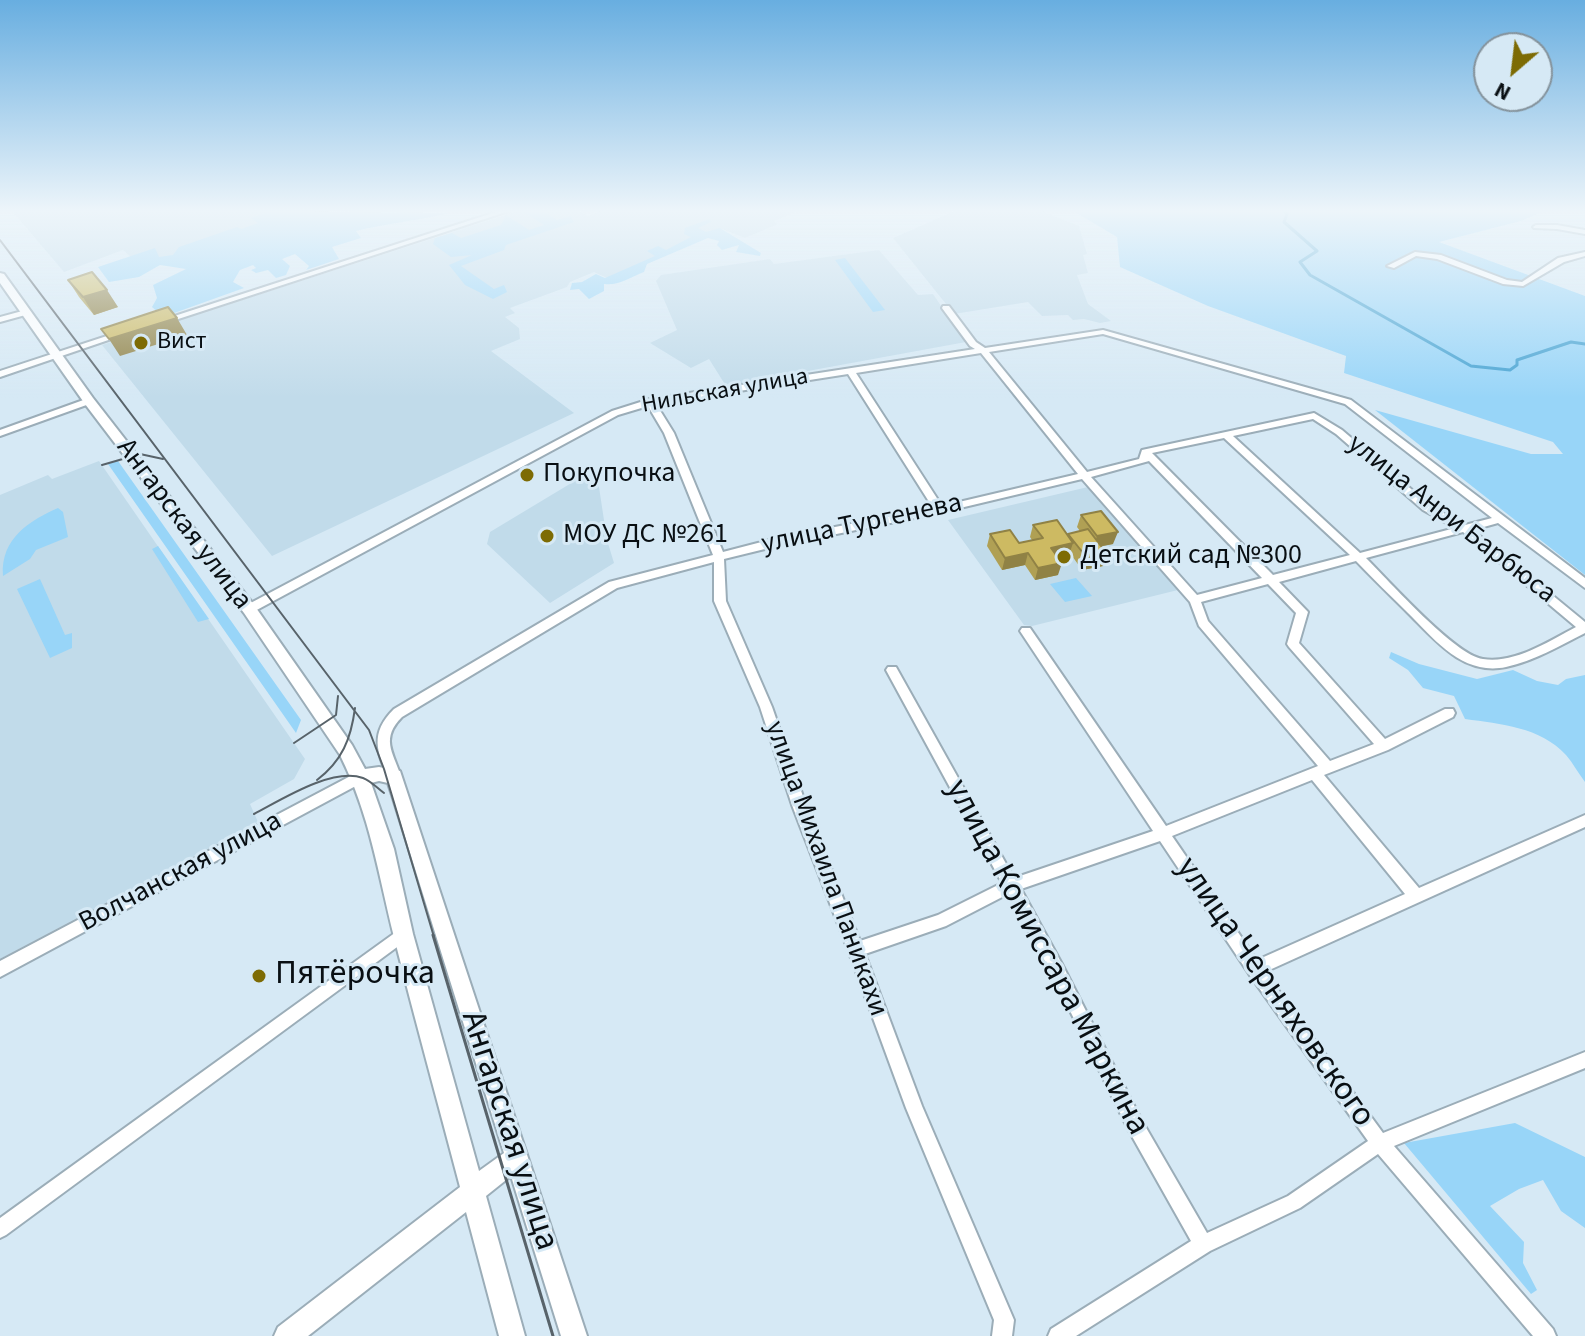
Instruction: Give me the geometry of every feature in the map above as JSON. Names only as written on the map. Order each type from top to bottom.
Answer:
[{"type":"main road","name":"Ангарская улица","points":[[0,276],[89,401],[249,609],[346,750],[381,773],[517,1157],[574,1336]]},
{"type":"main road","name":"Ангарская улица","points":[[381,773],[385,849],[403,934],[512,1336]]},
{"type":"main road","points":[[287,1336],[517,1157]]},
{"type":"street","points":[[152,324],[311,273]]},
{"type":"street","points":[[1482,273],[1523,284],[1540,273]]},
{"type":"street","points":[[946,308],[1085,476],[1195,600],[1203,623],[1415,895]]},
{"type":"street","points":[[0,320],[26,312]]},
{"type":"street","points":[[0,374],[137,329]]},
{"type":"street","name":"Нильская улица","points":[[249,609],[615,413],[650,402],[1103,332],[1348,402],[1500,519]]},
{"type":"street","points":[[850,370],[939,510]]},
{"type":"street","points":[[0,433],[89,401]]},
{"type":"street","name":"улица Михаила Паникахи","points":[[650,402],[669,433],[719,556],[720,601],[766,707],[799,805],[914,1108],[1004,1320],[1002,1336]]},
{"type":"street","name":"улица Тургенева","points":[[381,773],[384,724],[613,585],[719,556],[1085,476],[1144,461],[1145,452],[1314,416]]},
{"type":"street","name":"улица Анри Барбюса","points":[[1314,416],[1339,432],[1427,508],[1467,530],[1585,628]]},
{"type":"street","points":[[1225,434],[1358,557],[1450,648],[1471,660],[1483,664],[1504,663],[1536,653],[1585,628]]},
{"type":"street","points":[[1145,452],[1302,612],[1293,644],[1383,746]]},
{"type":"street","points":[[1195,600],[1500,519],[1585,584]]},
{"type":"street","name":"улица Черняховского","points":[[1026,631],[1254,969],[1380,1143],[1546,1336]]},
{"type":"street","name":"улица Комиссара Маркина","points":[[892,670],[1057,969],[1135,1125],[1203,1244]]},
{"type":"street","points":[[856,950],[941,921],[1010,886],[1162,834],[1321,771],[1383,746],[1449,713]]},
{"type":"street","name":"Волчанская улица","points":[[0,969],[381,773]]},
{"type":"street","points":[[1254,969],[1585,821]]},
{"type":"street","points":[[0,1229],[403,934]]},
{"type":"street","points":[[1058,1336],[1203,1244],[1294,1202],[1380,1143],[1585,1060]]},
{"type":"shaded area","points":[[103,273],[145,273],[139,277],[109,282]]},
{"type":"shaded area","points":[[177,273],[238,273],[233,282],[244,288],[163,317],[152,307],[157,298],[153,285]]},
{"type":"shaded area","points":[[271,273],[287,273],[286,275],[276,278]]},
{"type":"shaded area","points":[[324,273],[591,273],[570,282],[567,287],[510,308],[515,313],[505,317],[519,328],[520,339],[491,351],[574,413],[272,556],[102,345]]},
{"type":"shaded area","points":[[456,273],[472,273],[494,289],[504,285],[507,292],[493,299],[465,285]]},
{"type":"shaded area","points":[[597,273],[622,273],[609,279]]},
{"type":"shaded area","points":[[616,273],[641,273],[615,284],[604,284],[604,291],[589,299],[579,289],[570,290],[572,283],[582,282],[596,274],[605,278]]},
{"type":"shaded area","points":[[845,273],[857,273],[885,310],[873,312]]},
{"type":"shaded area","points":[[899,273],[918,295],[933,294],[966,342],[726,386],[709,359],[691,368],[650,343],[677,330],[656,281],[661,275]]},
{"type":"shaded area","points":[[921,273],[1086,273],[1077,275],[1088,304],[1111,321],[1073,320],[1068,315],[1042,316],[1028,302],[954,314]]},
{"type":"shaded area","points":[[1134,273],[1524,273],[1585,296],[1585,575],[1375,410],[1531,454],[1563,454],[1553,442],[1344,373],[1346,356],[1208,306]]},
{"type":"shaded area","points":[[99,461],[305,759],[294,779],[250,804],[258,822],[0,959],[0,495],[48,475],[52,479]]},
{"type":"shaded area","points":[[118,461],[301,720],[296,733],[108,464]]},
{"type":"shaded area","name":"МОУ ДС №261","points":[[597,474],[607,540],[614,563],[550,603],[487,544],[490,532],[583,476]]},
{"type":"shaded area","name":"Детский сад №300","points":[[1094,487],[1140,539],[1138,544],[1148,556],[1157,558],[1182,589],[1032,626],[1024,625],[948,520]]},
{"type":"shaded area","points":[[58,508],[63,512],[68,537],[36,550],[30,559],[3,576],[7,551],[19,532]]},
{"type":"shaded area","points":[[158,546],[209,619],[198,622],[152,549]]},
{"type":"shaded area","points":[[1076,578],[1092,596],[1065,602],[1050,584]]},
{"type":"shaded area","points":[[40,579],[65,635],[72,633],[72,648],[50,658],[17,589]]},
{"type":"shaded area","points":[[1391,652],[1419,664],[1477,679],[1513,670],[1537,681],[1558,685],[1566,679],[1585,675],[1585,782],[1566,755],[1544,738],[1519,728],[1465,719],[1454,696],[1423,688],[1408,670],[1389,658]]},
{"type":"shaded area","points":[[1515,1123],[1585,1157],[1585,1228],[1561,1211],[1543,1180],[1519,1189],[1490,1206],[1524,1242],[1523,1263],[1537,1290],[1531,1294],[1404,1143]]},
{"type":"building","points":[[93,273],[107,290],[83,297],[68,280]]},
{"type":"building","points":[[168,307],[177,318],[109,339],[101,329]]},
{"type":"building","points":[[1101,511],[1118,532],[1097,536],[1081,515]]},
{"type":"building","points":[[1057,520],[1073,543],[1051,548],[1062,563],[1038,568],[1028,553],[1005,558],[990,534],[1010,530],[1019,543],[1043,538],[1033,525]]},
{"type":"building","points":[[1088,529],[1107,554],[1087,558],[1068,534]]},
{"type":"waterway","points":[[1309,273],[1471,366],[1510,370],[1517,365],[1517,360],[1571,342],[1585,344]]},
{"type":"tram line","points":[[25,273],[355,711]]},
{"type":"tram line","points":[[102,465],[140,454],[163,459]]},
{"type":"tram line","points":[[294,743],[336,715],[338,696]]},
{"type":"tram line","points":[[317,780],[333,765],[344,748],[355,711]]},
{"type":"tram line","points":[[355,711],[369,730],[384,769],[434,937]]},
{"type":"tram line","points":[[254,814],[307,787],[337,777],[363,778],[384,793]]},
{"type":"tram line","points":[[433,935],[553,1336]]},
{"type":"place","name":"Вист","points":[[141,343]]},
{"type":"place","name":"Покупочка","points":[[527,475]]},
{"type":"place","name":"МОУ ДС №261","points":[[547,536]]},
{"type":"place","name":"Детский сад №300","points":[[1064,557]]},
{"type":"place","name":"Пятёрочка","points":[[259,976]]}]
